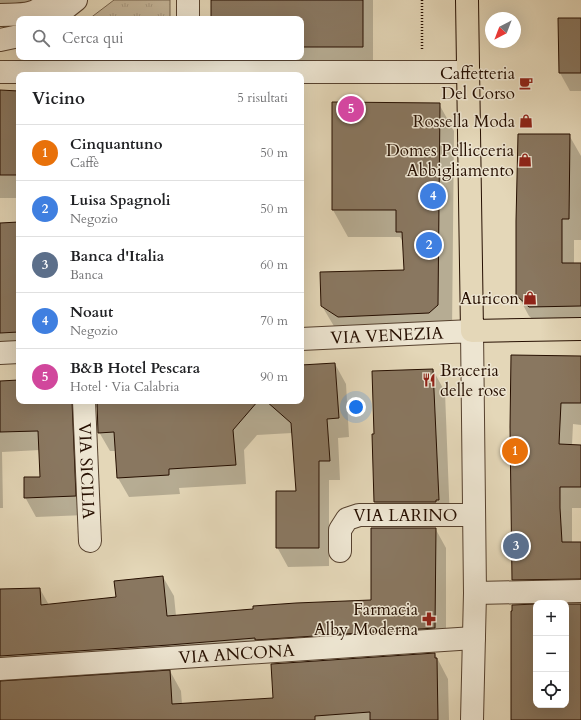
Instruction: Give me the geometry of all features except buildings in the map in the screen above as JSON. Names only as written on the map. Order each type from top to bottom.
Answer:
[{"type":"main road","points":[[467,0],[472,331],[581,329]]},
{"type":"street","points":[[0,14],[34,13],[42,8],[49,0]]},
{"type":"street","points":[[56,16],[76,0]]},
{"type":"street","points":[[188,0],[188,16]]},
{"type":"street","points":[[0,40],[16,37]]},
{"type":"street","points":[[0,72],[36,65],[187,64],[368,72],[468,72]]},
{"type":"street","points":[[472,331],[475,593],[472,720]]},
{"type":"street","name":"VIA VENEZIA","points":[[304,339],[472,331]]},
{"type":"street","points":[[0,353],[16,352]]},
{"type":"street","name":"VIA SICILIA","points":[[84,404],[90,541]]},
{"type":"street","name":"VIA LARINO","points":[[340,551],[340,530],[347,519],[359,515],[474,515]]},
{"type":"street","points":[[475,593],[581,591]]},
{"type":"street","name":"VIA ANCONA","points":[[0,669],[474,638]]},
{"type":"path","points":[[422,0],[422,72]]},
{"type":"green space","points":[[114,0],[170,0],[170,16],[93,16]]},
{"type":"place","name":"Caffetteria Del Corso","points":[[526,83]]},
{"type":"place","name":"B&B Hotel Pescara","points":[[351,109]]},
{"type":"place","name":"Rossella Moda","points":[[526,121]]},
{"type":"place","name":"Domes Pellicceria Abbigliamento","points":[[525,160]]},
{"type":"place","name":"Noaut","points":[[433,196]]},
{"type":"place","name":"Luisa Spagnoli","points":[[429,245]]},
{"type":"place","name":"Auricon","points":[[530,298]]},
{"type":"place","name":"Braceria delle rose","points":[[429,380]]},
{"type":"place","name":"Cinquantuno","points":[[515,451]]},
{"type":"place","name":"Banca d'Italia","points":[[516,546]]},
{"type":"place","name":"Farmacia Alby Moderna","points":[[429,619]]}]
